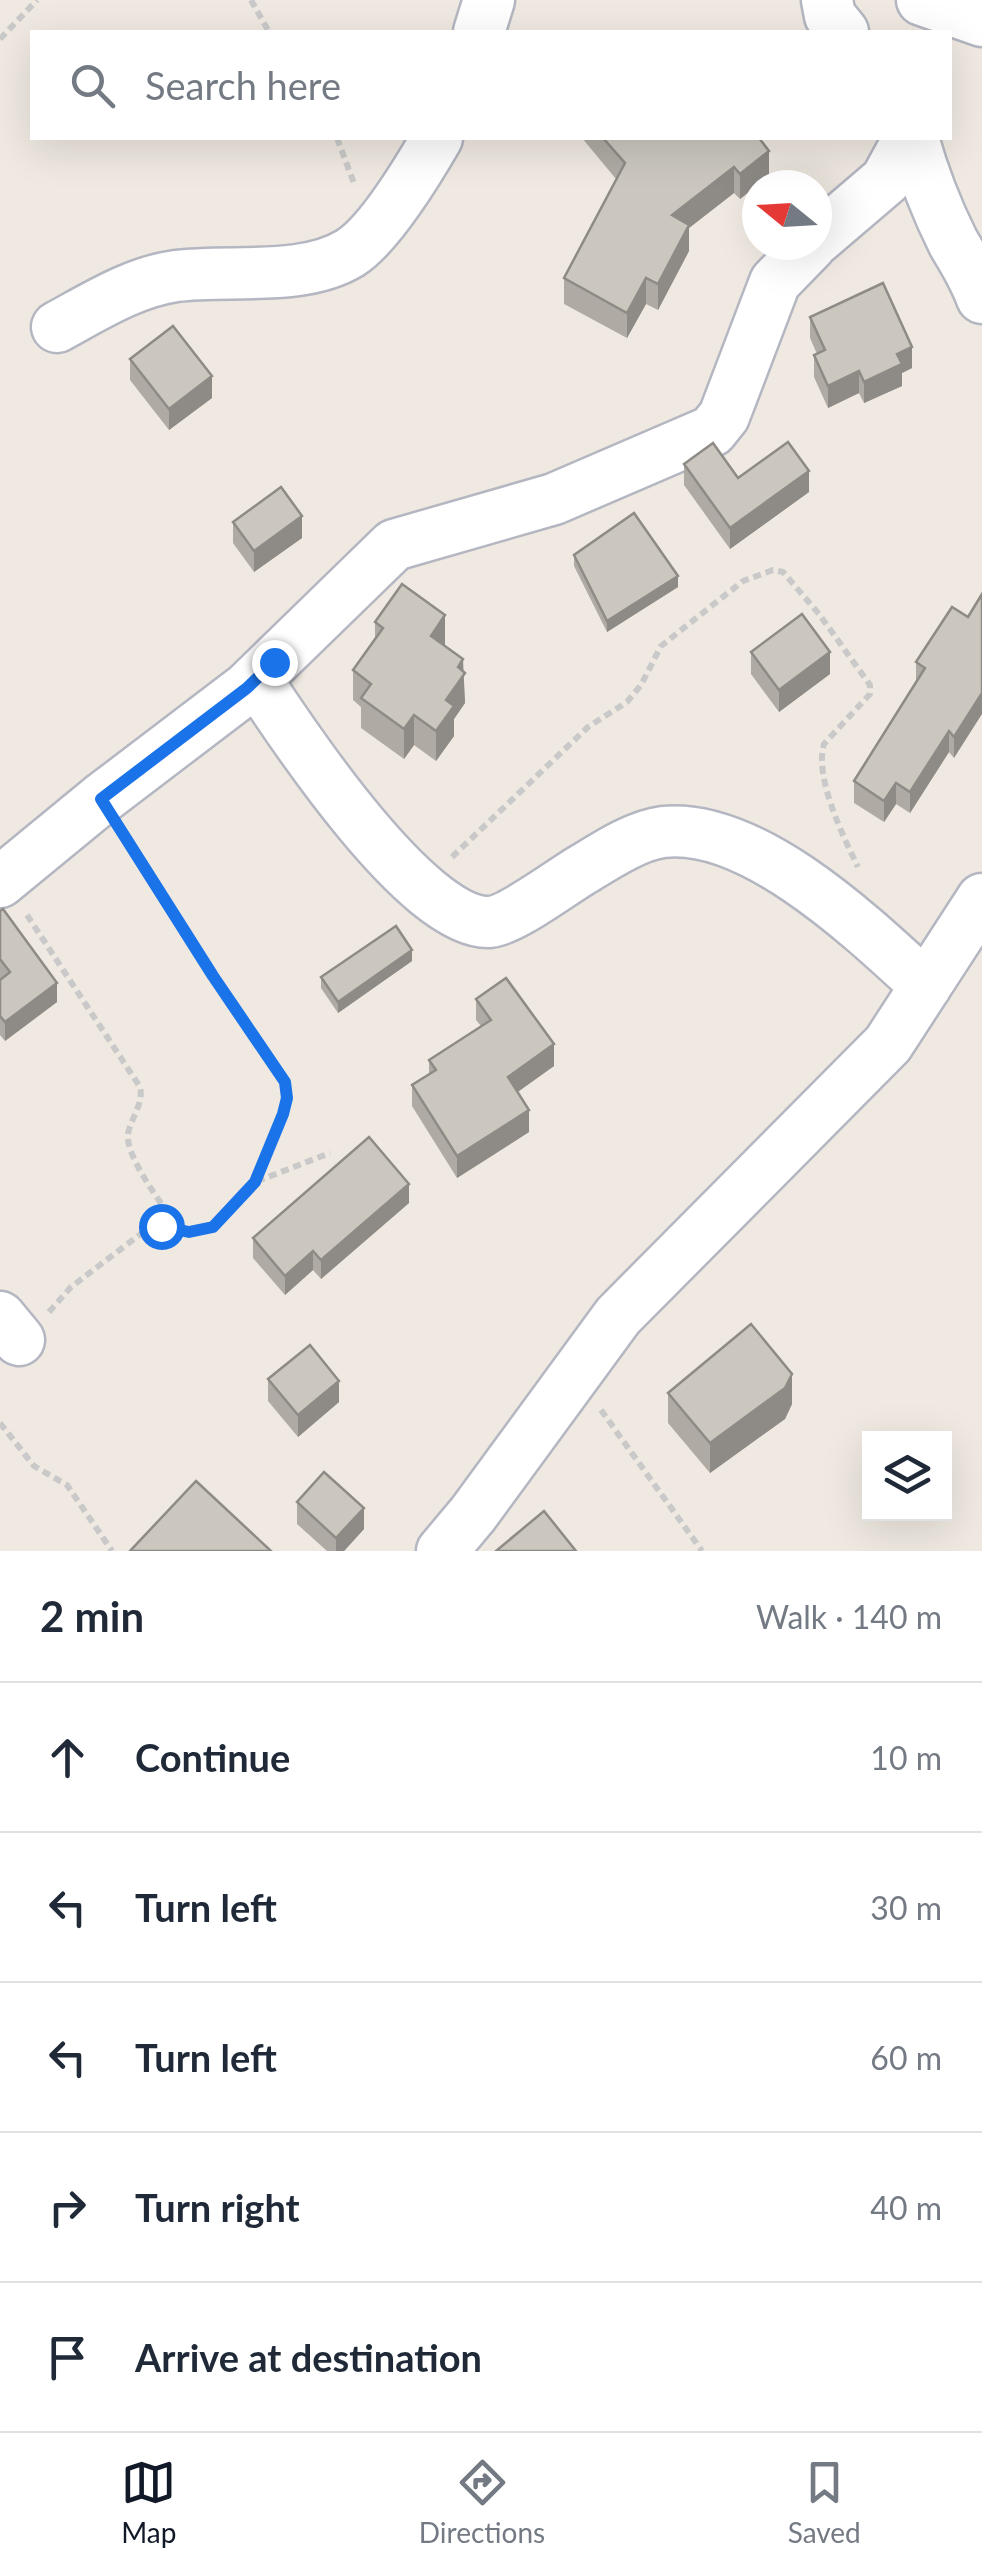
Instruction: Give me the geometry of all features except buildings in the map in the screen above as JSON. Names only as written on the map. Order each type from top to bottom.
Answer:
[{"type":"street","points":[[480,30],[489,0]]},
{"type":"street","points":[[827,0],[830,16],[841,30]]},
{"type":"street","points":[[922,0],[982,21]]},
{"type":"street","points":[[56,327],[115,295],[174,276],[279,272],[331,262],[351,253],[372,234],[437,140]]},
{"type":"street","points":[[832,226],[886,180],[910,140]]},
{"type":"street","points":[[912,140],[935,203],[971,268],[982,298]]},
{"type":"street","points":[[2,881],[256,680],[394,545],[554,499],[712,431],[724,416],[775,282],[796,260]]},
{"type":"street","points":[[256,680],[306,755],[384,850],[444,907],[480,922],[500,921],[589,866],[647,836],[664,832],[700,833],[742,846],[778,868],[852,919],[926,986]]},
{"type":"street","points":[[442,1551],[618,1316],[888,1044],[982,899]]},
{"type":"path","points":[[0,39],[37,0]]},
{"type":"path","points":[[250,0],[268,30]]},
{"type":"path","points":[[422,886],[588,727],[627,702],[641,686],[662,646],[743,581],[773,570],[784,572],[870,685],[870,694],[824,744],[821,754],[823,776],[860,872]]},
{"type":"path","points":[[9,1328],[146,1230],[161,1226],[200,1232],[213,1227],[255,1182],[287,1098],[285,1082],[101,799]]},
{"type":"path","points":[[2,881],[140,1087],[142,1097],[128,1133],[129,1144],[148,1183],[178,1228]]},
{"type":"path","points":[[255,1182],[330,1152]]},
{"type":"path","points":[[574,1373],[702,1551]]},
{"type":"path","points":[[0,1423],[34,1466],[67,1486],[112,1551]]},
{"type":"route","points":[[161,1226],[189,1232],[213,1227],[255,1182],[283,1114],[285,1082],[101,799],[247,688],[274,662]]}]
